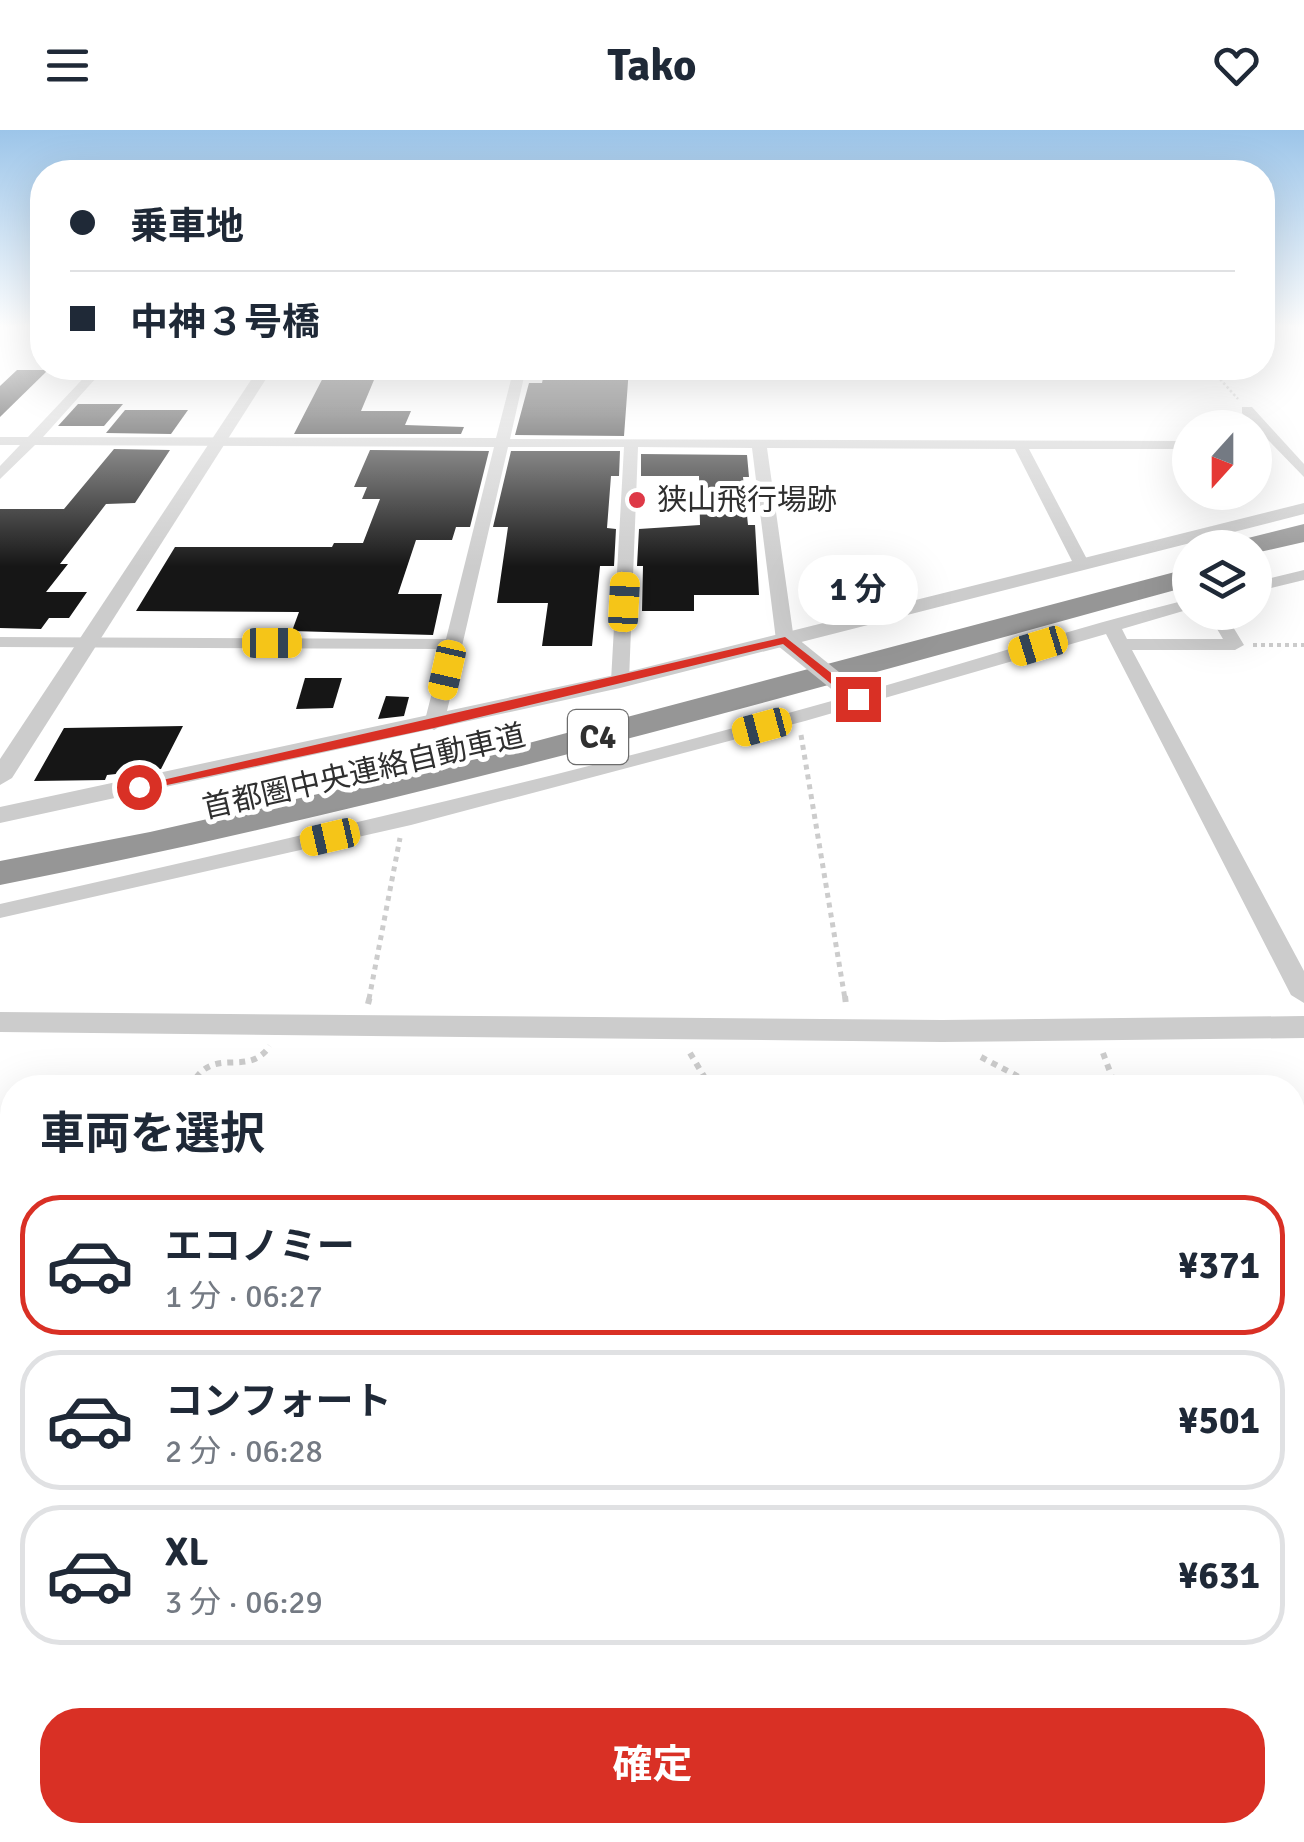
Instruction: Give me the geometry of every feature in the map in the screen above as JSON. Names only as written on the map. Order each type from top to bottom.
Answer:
[{"type":"highway","points":[[1272,541],[1304,533]]},
{"type":"highway","points":[[1272,556],[1304,549]]},
{"type":"highway","name":"首都圏中央連絡自動車道","points":[[0,851],[331,783],[1172,565]]},
{"type":"highway","name":"首都圏中央連絡自動車道","points":[[0,872],[338,802],[612,733],[1172,582]]},
{"type":"street","points":[[0,475],[63,407]]},
{"type":"street","points":[[0,778],[241,407]]},
{"type":"street","points":[[434,724],[511,407]]},
{"type":"street","points":[[1272,437],[1304,473]]},
{"type":"street","points":[[0,441],[1172,445]]},
{"type":"street","points":[[620,681],[631,444]]},
{"type":"street","points":[[758,444],[785,640],[858,699]]},
{"type":"street","points":[[1020,445],[1081,562]]},
{"type":"street","points":[[1272,445],[1304,445]]},
{"type":"street","points":[[0,815],[620,681],[1304,508]]},
{"type":"street","points":[[1272,583],[1304,575]]},
{"type":"street","points":[[0,911],[403,820],[1116,634],[1172,611]]},
{"type":"street","points":[[1225,630],[1234,645]]},
{"type":"street","points":[[1116,634],[1234,645]]},
{"type":"street","points":[[1116,634],[1304,995]]},
{"type":"street","points":[[0,642],[453,644]]},
{"type":"street","points":[[0,1022],[942,1030],[1304,1027]]},
{"type":"path","points":[[1245,407],[1248,410]]},
{"type":"path","points":[[1234,645],[1304,645]]},
{"type":"path","points":[[798,718],[850,1029]]},
{"type":"path","points":[[364,1024],[403,820]]},
{"type":"path","points":[[195,1075],[204,1064],[260,1059],[267,1053],[279,1024]]},
{"type":"path","points":[[676,1028],[703,1075]]},
{"type":"path","points":[[1094,1028],[1111,1075]]},
{"type":"path","points":[[942,1030],[951,1041],[1015,1075]]},
{"type":"building","points":[[75,407],[121,407],[104,426],[58,426]]},
{"type":"building","points":[[308,407],[411,411],[405,425],[464,427],[461,434],[294,434]]},
{"type":"building","points":[[523,407],[626,407],[624,436],[515,435]]},
{"type":"building","points":[[125,410],[188,410],[171,434],[106,433]]},
{"type":"building","points":[[114,449],[170,450],[135,503],[106,504],[60,564],[68,564],[46,592],[87,592],[69,618],[49,618],[41,629],[0,628],[0,509],[64,509]]},
{"type":"building","points":[[370,450],[489,451],[470,527],[456,527],[452,540],[416,540],[398,594],[442,594],[433,635],[292,631],[299,612],[136,611],[175,547],[332,547],[334,543],[363,543],[380,499],[362,499],[367,487],[354,487]]},
{"type":"building","points":[[511,451],[620,451],[619,476],[611,476],[607,528],[616,529],[614,566],[600,566],[592,646],[542,646],[548,603],[497,603],[508,527],[493,527]]},
{"type":"building","points":[[641,454],[747,455],[749,477],[743,477],[748,525],[755,525],[759,595],[694,595],[694,611],[642,611],[643,566],[637,566],[639,529],[700,525],[699,476],[641,476]]},
{"type":"building","points":[[305,678],[342,678],[333,708],[296,709]]},
{"type":"building","points":[[386,696],[409,697],[404,716],[378,719]]},
{"type":"building","points":[[183,726],[161,769],[107,775],[105,780],[34,781],[64,728]]},
{"type":"place","name":"狭山飛行場跡","points":[[637,500]]},
{"type":"route","points":[[139,787],[434,724],[785,640],[858,699]]}]
